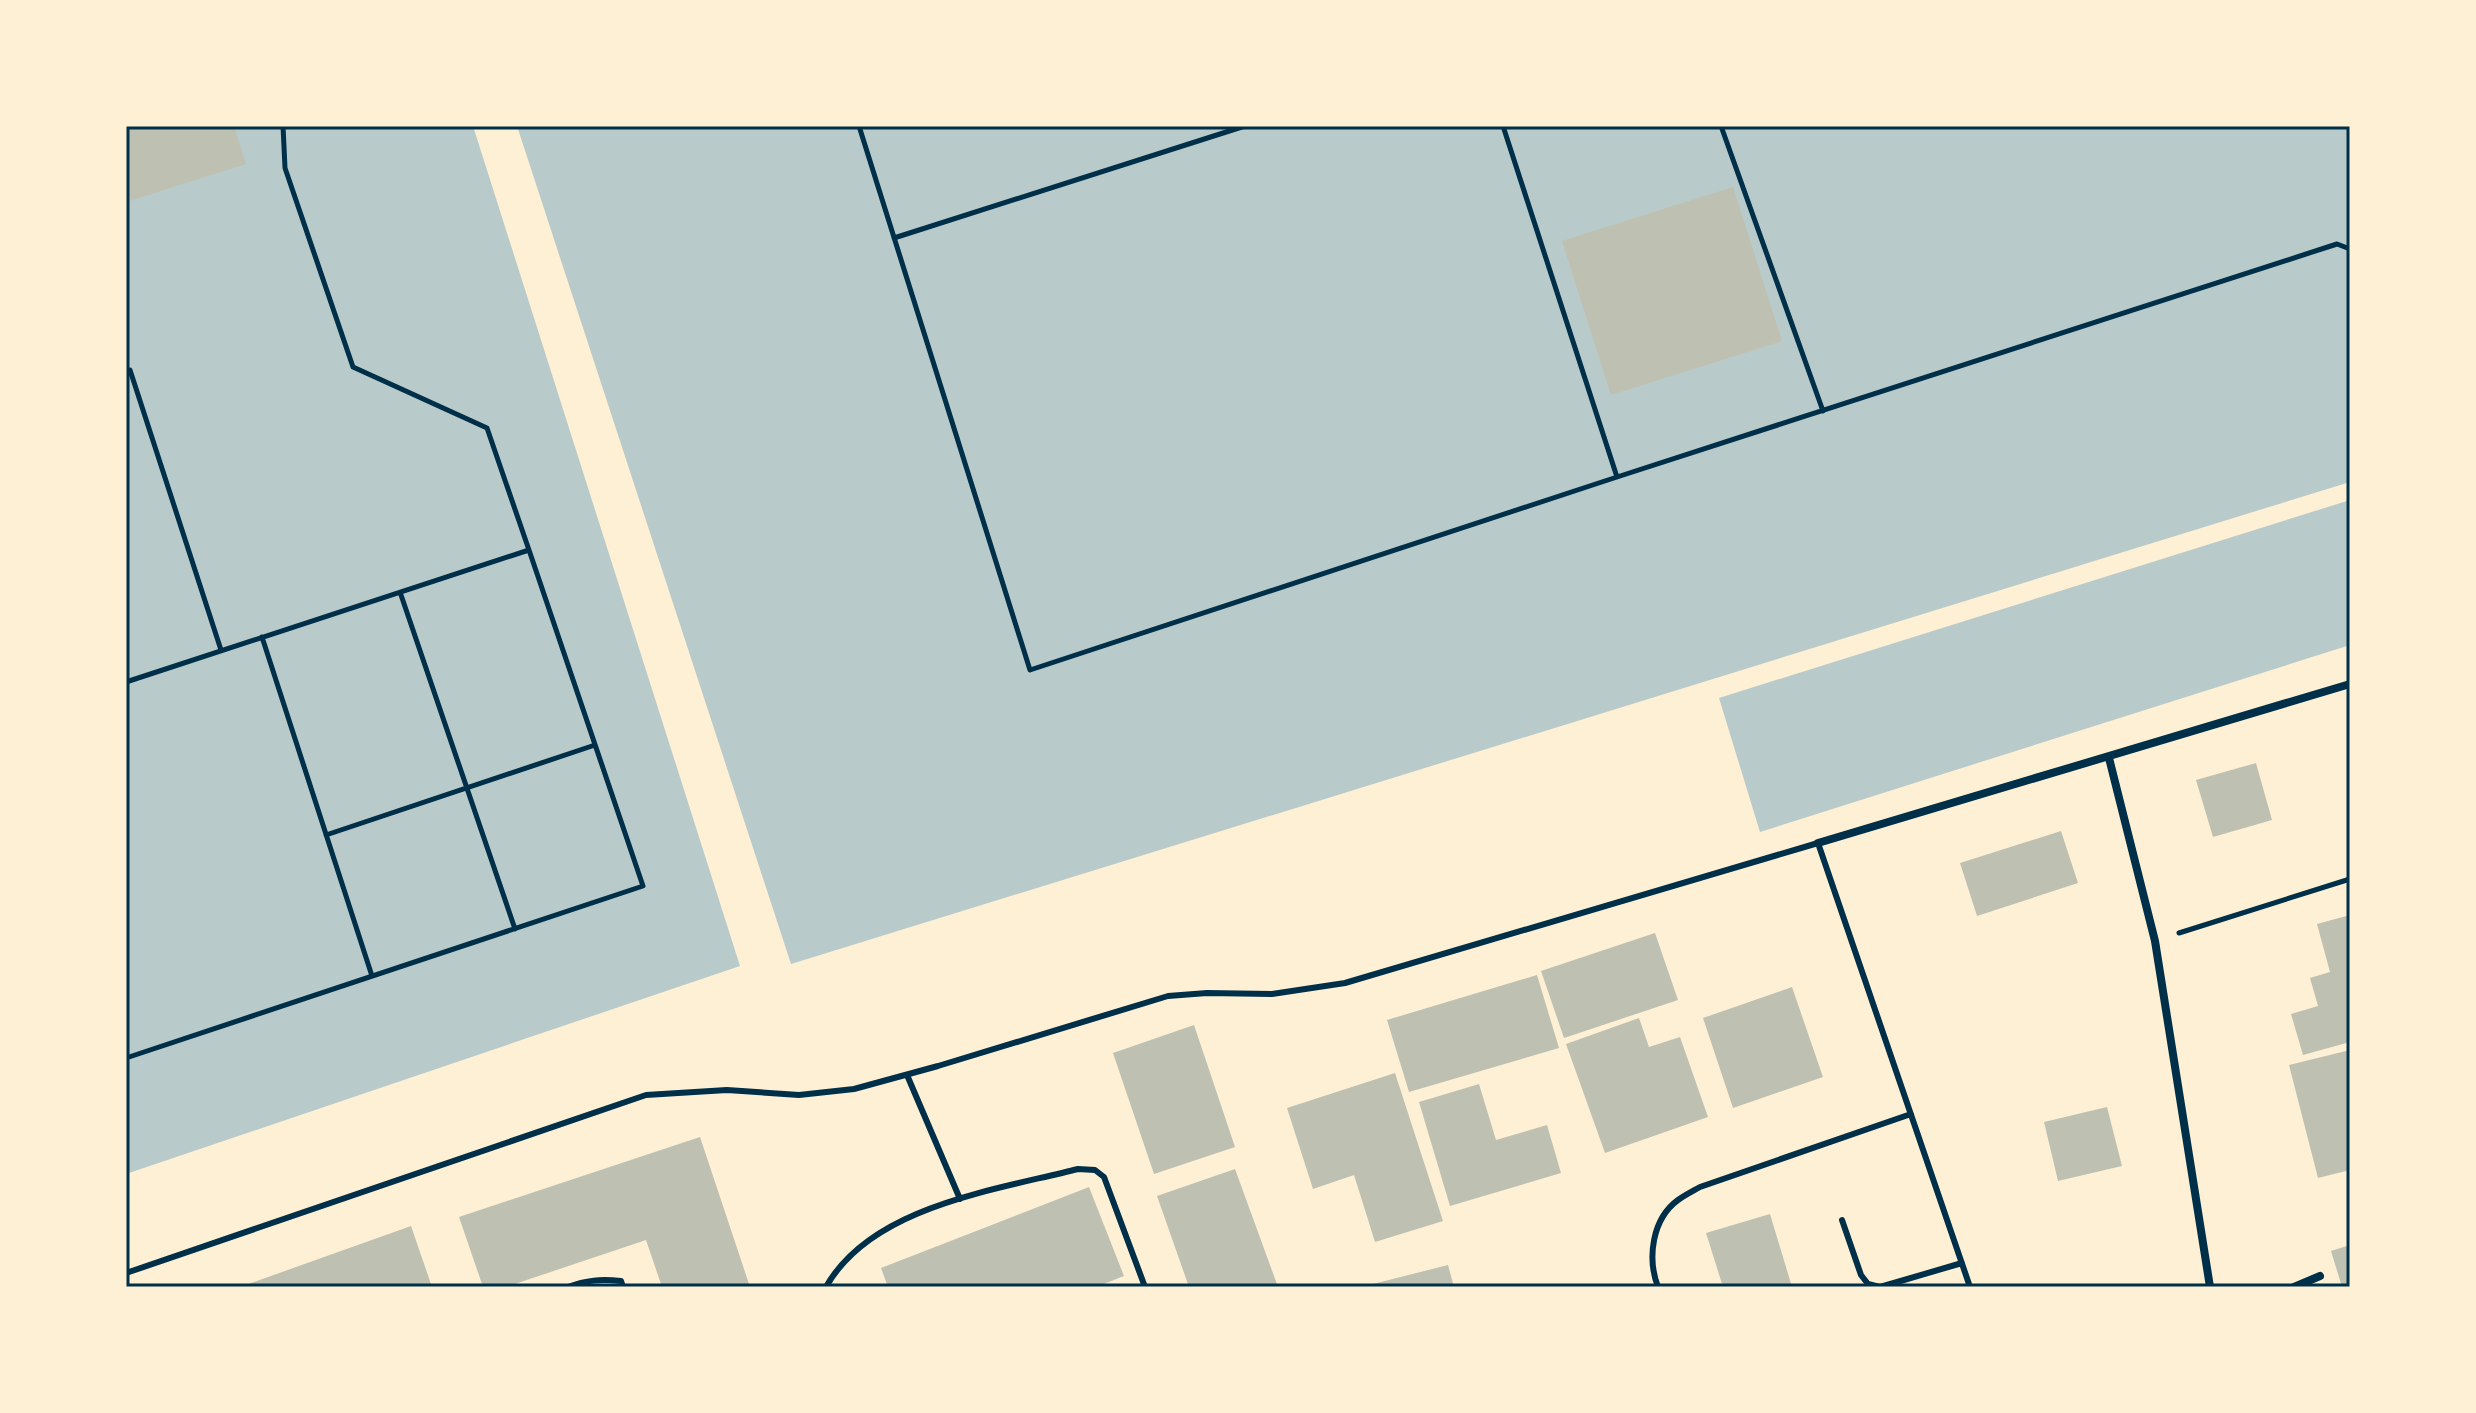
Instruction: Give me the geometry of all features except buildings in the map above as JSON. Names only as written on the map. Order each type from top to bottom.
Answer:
[{"type":"street","points":[[1818,843],[2350,684]]},
{"type":"street","points":[[2109,758],[2155,941],[2210,1287]]},
{"type":"street","points":[[2294,1287],[2320,1276]]},
{"type":"lane","points":[[126,1273],[646,1095],[727,1090],[799,1095],[854,1089],[1168,996],[1272,994],[1345,983],[1818,843],[1970,1287]]},
{"type":"lane","points":[[907,1075],[960,1199]]},
{"type":"lane","points":[[1658,1287],[1653,1276],[1655,1236],[1661,1220],[1676,1201],[1700,1187],[1911,1114]]},
{"type":"lane","points":[[826,1287],[836,1268],[869,1238],[902,1220],[960,1199],[1078,1169],[1095,1170],[1104,1177],[1145,1287]]},
{"type":"lane","points":[[1842,1220],[1861,1275],[1868,1284],[1880,1287],[1962,1263]]},
{"type":"lane","points":[[568,1287],[582,1281],[602,1279],[621,1281],[623,1287]]},
{"type":"path","points":[[126,1058],[643,886],[487,428],[353,367],[285,168],[283,126]]},
{"type":"path","points":[[859,126],[1030,670],[2337,244],[2350,249]]},
{"type":"path","points":[[894,238],[1245,126]]},
{"type":"path","points":[[1503,126],[1617,477]]},
{"type":"path","points":[[1721,126],[1823,411]]},
{"type":"path","points":[[126,372],[130,370],[221,650]]},
{"type":"path","points":[[126,682],[529,550]]},
{"type":"path","points":[[400,592],[515,929]]},
{"type":"path","points":[[262,637],[372,976]]},
{"type":"path","points":[[326,835],[595,745]]},
{"type":"path","points":[[2155,941],[2350,879]]},
{"type":"shaded area","points":[[126,126],[473,126],[740,966],[126,1174]]},
{"type":"shaded area","points":[[517,126],[2350,126],[2350,482],[791,964]]},
{"type":"shaded area","points":[[2350,500],[2350,645],[1760,832],[1719,698]]}]
